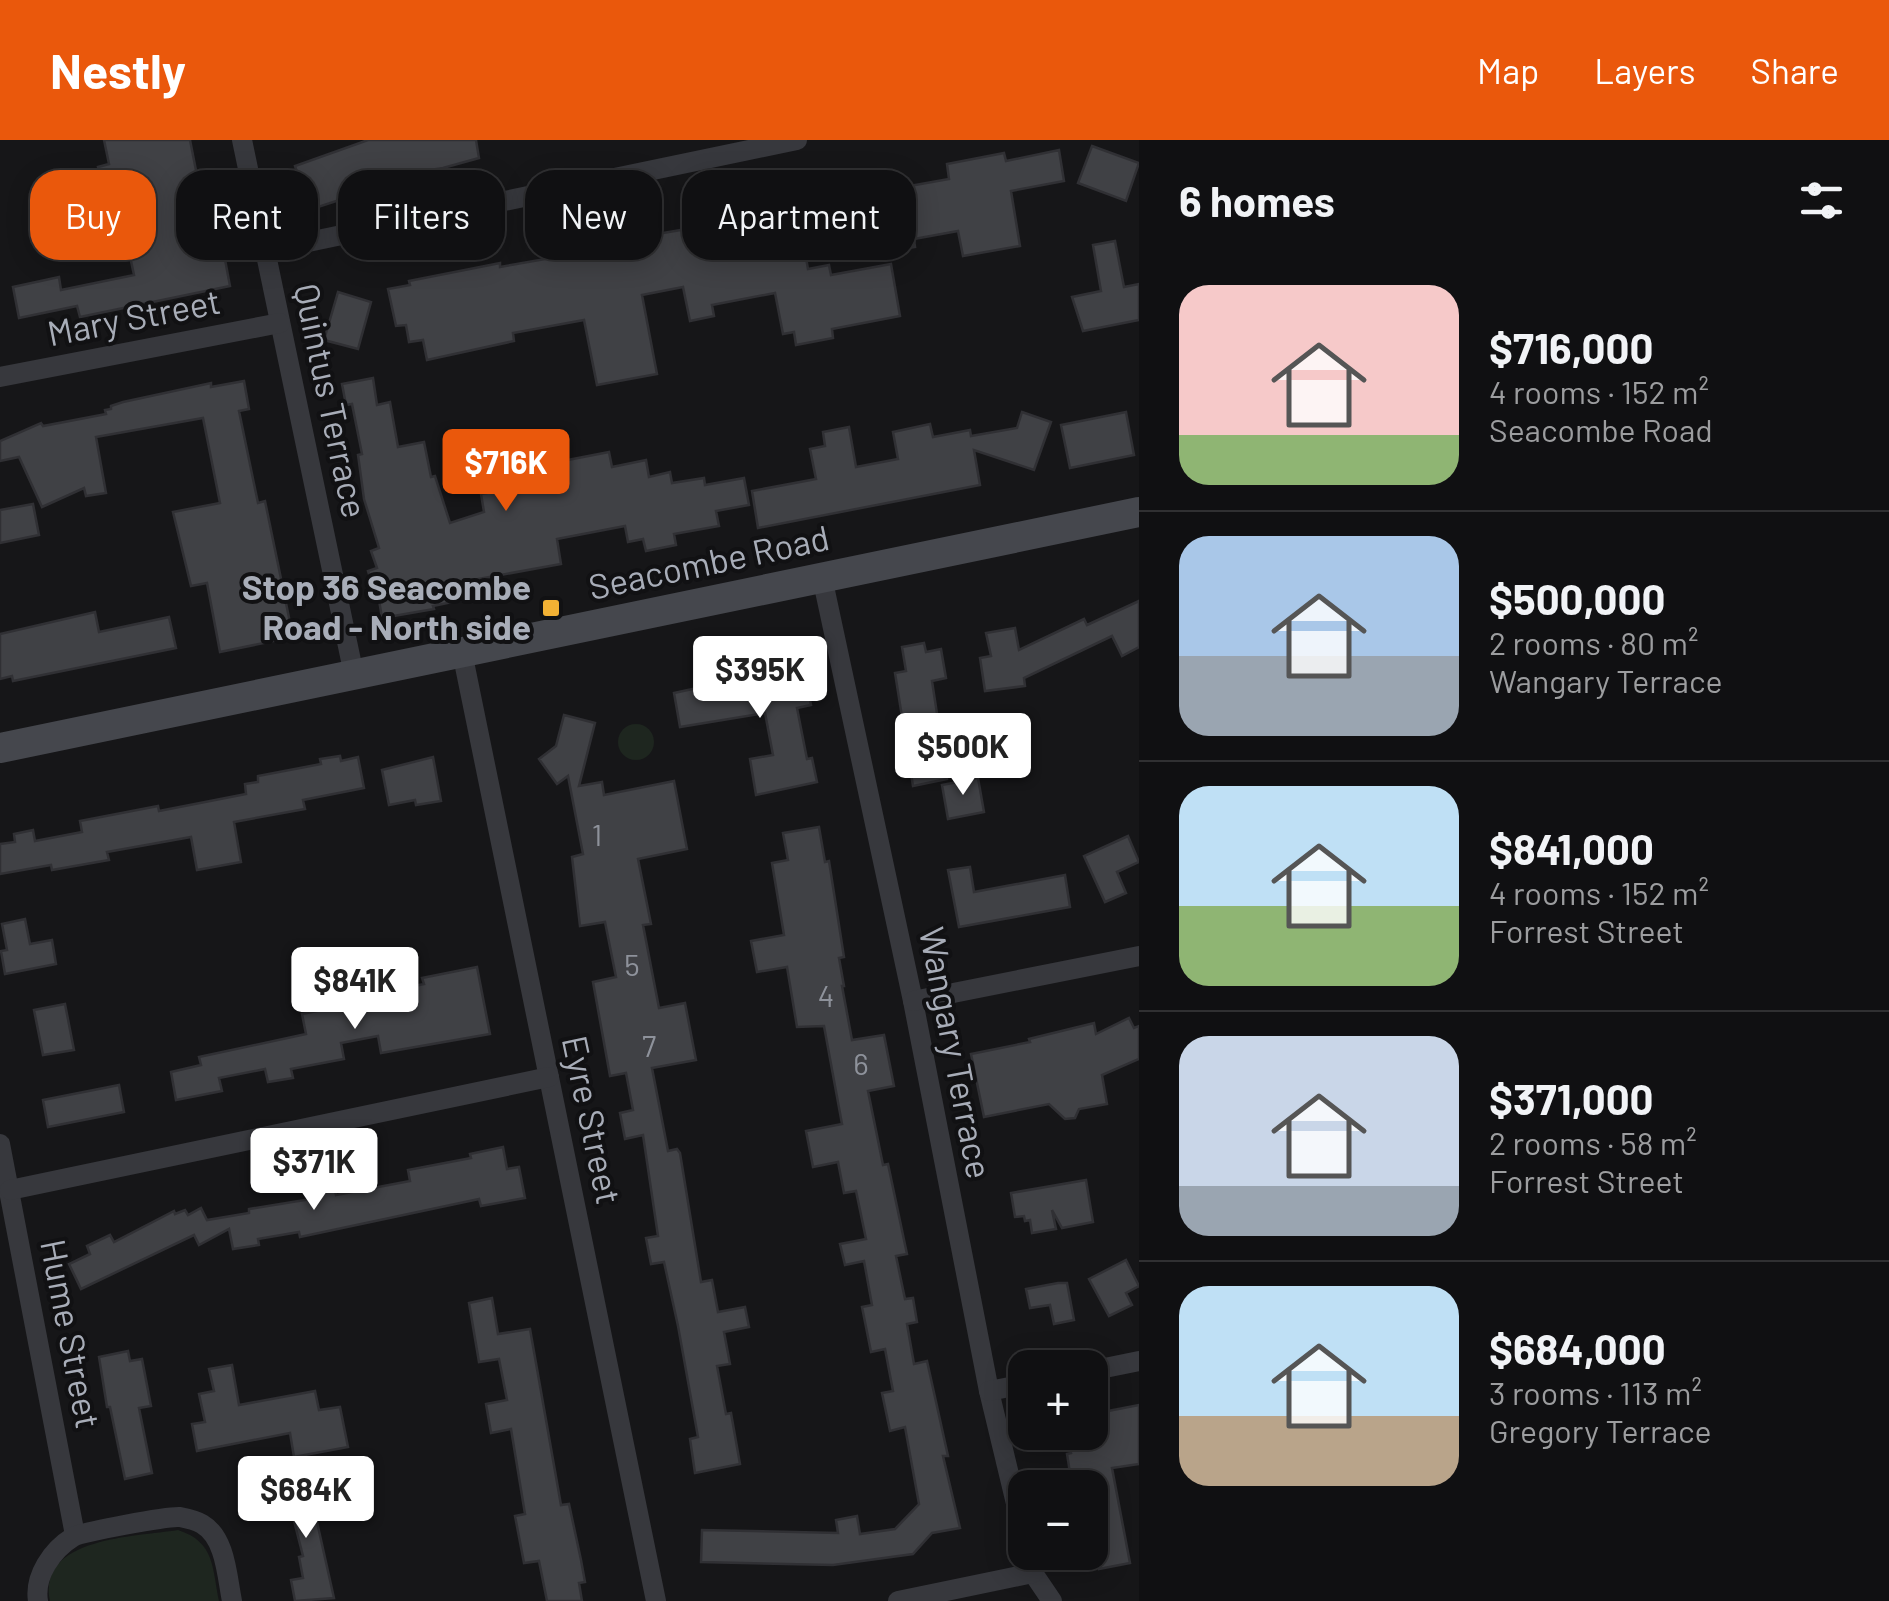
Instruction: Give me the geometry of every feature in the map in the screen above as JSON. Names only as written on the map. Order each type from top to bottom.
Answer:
[{"type":"main road","name":"Seacombe Road","points":[[0,748],[1139,512]]},
{"type":"street","name":"Quintus Terrace","points":[[242,140],[248,170]]},
{"type":"street","points":[[318,240],[797,140]]},
{"type":"street","name":"Quintus Terrace","points":[[267,260],[354,675]]},
{"type":"street","name":"Mary Street","points":[[0,377],[280,322]]},
{"type":"street","name":"Wangary Terrace","points":[[822,578],[1008,1470]]},
{"type":"street","name":"Eyre Street","points":[[462,652],[656,1601]]},
{"type":"street","points":[[913,1001],[1139,956]]},
{"type":"street","points":[[10,1190],[549,1077]]},
{"type":"street","name":"Hume Street","points":[[0,1144],[75,1535]]},
{"type":"street","points":[[1108,1367],[1139,1361]]},
{"type":"street","points":[[989,1391],[1008,1387]]},
{"type":"street","points":[[38,1601],[36,1589],[42,1572],[52,1556],[75,1535],[179,1517],[204,1525],[222,1550],[232,1601]]},
{"type":"street","points":[[898,1601],[1008,1569]]},
{"type":"street","points":[[1034,1570],[1052,1601]]},
{"type":"shaded area","points":[[636,724],[649,729],[654,742],[649,755],[636,760],[623,755],[618,742],[623,729]]},
{"type":"shaded area","points":[[178,1530],[199,1541],[210,1557],[219,1601],[50,1601],[50,1580],[58,1564],[73,1552],[115,1539]]},
{"type":"building","points":[[104,140],[190,140],[196,170],[176,170],[176,260],[225,260],[230,286],[80,317],[77,306],[19,318],[13,287],[59,277],[61,290],[134,275],[131,260],[156,260],[156,170],[99,170],[109,164]]},
{"type":"building","points":[[368,140],[476,140],[479,158],[430,170],[338,170],[338,201],[318,207],[318,170],[296,170],[295,166]]},
{"type":"building","points":[[1092,146],[1139,163],[1126,201],[1078,183]]},
{"type":"building","points":[[1059,150],[1064,181],[1011,191],[1020,246],[963,256],[958,231],[916,239],[916,185],[949,179],[947,164],[1004,153],[1006,161]]},
{"type":"building","points":[[682,230],[682,260],[806,260],[808,269],[829,265],[831,275],[891,264],[900,316],[832,329],[833,338],[796,345],[794,332],[783,334],[775,293],[712,305],[714,316],[690,321],[683,287],[642,295],[657,374],[597,385],[584,320],[513,333],[514,341],[427,360],[423,340],[409,342],[406,325],[396,326],[388,289],[410,285],[409,281],[500,263],[500,267],[540,260],[662,260],[662,233]]},
{"type":"building","points":[[1115,241],[1124,287],[1139,284],[1139,320],[1083,331],[1072,297],[1101,291],[1093,245]]},
{"type":"building","points":[[338,292],[371,302],[358,349],[324,340]]},
{"type":"building","points":[[373,378],[377,405],[390,402],[398,447],[424,442],[431,477],[435,476],[450,523],[484,512],[481,494],[550,481],[547,464],[609,452],[612,467],[646,460],[649,477],[670,472],[672,483],[704,478],[705,485],[744,478],[749,505],[716,511],[719,526],[674,534],[676,545],[646,551],[643,539],[628,542],[625,526],[557,539],[561,564],[473,580],[476,597],[382,618],[377,588],[374,590],[368,571],[377,568],[371,551],[379,548],[364,499],[358,455],[362,454],[352,404],[346,405],[342,384]]},
{"type":"building","points":[[244,381],[249,409],[239,411],[258,503],[265,501],[293,637],[220,652],[207,583],[191,586],[173,512],[220,503],[203,418],[96,437],[106,493],[86,496],[84,488],[42,507],[19,457],[0,461],[0,441],[41,423],[43,426],[106,414],[105,410],[123,402],[211,383],[211,387]]},
{"type":"building","points":[[1022,412],[1051,422],[1034,470],[974,450],[980,485],[758,528],[752,491],[816,479],[810,449],[825,446],[823,432],[849,427],[856,467],[898,459],[893,432],[930,424],[933,437],[970,430],[971,436],[1017,428]]},
{"type":"building","points":[[1126,412],[1134,455],[1070,468],[1061,425]]},
{"type":"building","points":[[33,504],[39,535],[0,543],[0,510]]},
{"type":"building","points":[[1139,601],[1139,647],[1122,656],[1112,636],[1024,678],[1025,686],[985,691],[980,658],[991,656],[986,633],[1015,628],[1019,650],[1084,619],[1087,625]]},
{"type":"building","points":[[95,612],[99,632],[169,617],[176,648],[13,681],[12,676],[0,679],[0,634]]},
{"type":"building","points":[[924,643],[926,652],[941,649],[946,678],[932,681],[947,779],[913,786],[895,673],[906,671],[902,647]]},
{"type":"building","points":[[803,665],[811,705],[797,708],[807,759],[812,758],[817,782],[756,795],[750,759],[773,755],[765,713],[680,727],[674,693]]},
{"type":"building","points":[[564,715],[595,723],[579,786],[602,782],[604,795],[674,781],[687,849],[638,859],[651,924],[643,925],[659,1008],[685,1003],[696,1060],[652,1068],[668,1151],[677,1149],[680,1153],[701,1282],[712,1280],[718,1312],[745,1307],[749,1327],[724,1332],[730,1364],[717,1366],[740,1464],[695,1473],[690,1439],[698,1437],[678,1326],[664,1262],[651,1264],[646,1238],[658,1236],[643,1135],[625,1139],[620,1113],[633,1110],[626,1073],[610,1076],[593,982],[616,977],[605,922],[580,926],[572,857],[583,854],[568,776],[557,784],[539,759],[556,746]]},
{"type":"building","points":[[340,756],[341,761],[358,757],[364,788],[303,800],[305,809],[234,822],[241,862],[197,870],[191,837],[107,852],[109,860],[0,874],[0,844],[15,842],[14,834],[33,830],[35,841],[82,832],[80,821],[246,794],[245,784],[258,782],[258,776],[321,764],[320,759]]},
{"type":"building","points":[[433,757],[441,801],[389,805],[382,770]]},
{"type":"building","points":[[978,778],[984,812],[948,819],[942,785]]},
{"type":"building","points":[[819,827],[825,862],[829,861],[844,957],[839,958],[852,1040],[884,1035],[894,1086],[868,1091],[907,1254],[896,1256],[905,1299],[913,1298],[917,1322],[907,1324],[914,1364],[927,1361],[960,1528],[932,1533],[913,1554],[833,1565],[701,1562],[702,1530],[838,1533],[836,1520],[857,1516],[860,1534],[895,1529],[919,1504],[905,1427],[890,1431],[882,1393],[893,1391],[885,1349],[871,1352],[862,1307],[872,1305],[864,1261],[845,1265],[840,1244],[866,1239],[856,1191],[844,1193],[838,1162],[813,1167],[806,1131],[842,1124],[824,1026],[797,1027],[787,967],[757,972],[751,941],[784,935],[772,863],[788,860],[783,833]]},
{"type":"building","points":[[1128,836],[1139,862],[1117,872],[1126,893],[1105,902],[1084,856]]},
{"type":"building","points":[[970,867],[974,892],[1065,875],[1070,907],[959,927],[948,870]]},
{"type":"building","points":[[25,919],[30,944],[52,940],[56,964],[5,974],[1,951],[7,950],[2,924]]},
{"type":"building","points":[[477,967],[490,1034],[381,1053],[378,1036],[341,1043],[344,1059],[291,1069],[293,1078],[268,1082],[265,1069],[219,1078],[222,1091],[176,1100],[171,1072],[201,1065],[199,1057],[306,1034],[302,1014],[375,999],[374,994],[424,984],[422,978]]},
{"type":"building","points":[[65,1004],[74,1050],[43,1055],[34,1010]]},
{"type":"building","points":[[1129,1018],[1134,1028],[1139,1026],[1139,1059],[1102,1075],[1107,1104],[1079,1109],[1075,1118],[1065,1119],[1049,1104],[984,1117],[971,1054],[1094,1023],[1096,1034]]},
{"type":"building","points":[[119,1085],[124,1112],[48,1127],[43,1100]]},
{"type":"building","points":[[503,1147],[507,1169],[519,1167],[525,1198],[481,1206],[479,1199],[300,1237],[299,1232],[258,1239],[259,1245],[233,1249],[229,1229],[199,1245],[194,1235],[81,1289],[69,1264],[90,1254],[87,1246],[110,1235],[114,1242],[174,1211],[175,1214],[185,1210],[188,1215],[201,1208],[207,1220],[249,1213],[249,1209],[311,1199],[310,1192],[334,1187],[336,1195],[410,1181],[408,1170],[471,1158],[470,1154]]},
{"type":"building","points":[[1086,1180],[1093,1222],[1062,1228],[1052,1210],[1056,1229],[1032,1233],[1030,1220],[1015,1217],[1011,1193]]},
{"type":"building","points":[[1126,1260],[1139,1286],[1126,1293],[1132,1305],[1109,1316],[1089,1279]]},
{"type":"building","points":[[1067,1283],[1074,1320],[1054,1324],[1050,1305],[1030,1308],[1026,1289]]},
{"type":"building","points":[[492,1298],[498,1334],[530,1329],[561,1505],[569,1504],[581,1560],[585,1582],[579,1583],[582,1601],[547,1601],[539,1561],[524,1563],[515,1516],[525,1514],[511,1429],[491,1433],[486,1404],[507,1400],[499,1359],[479,1362],[469,1303]]},
{"type":"building","points":[[128,1351],[130,1361],[142,1359],[151,1406],[139,1408],[152,1473],[125,1479],[99,1357]]},
{"type":"building","points":[[232,1365],[239,1405],[315,1391],[319,1410],[340,1407],[348,1447],[294,1457],[290,1433],[197,1451],[192,1424],[205,1422],[199,1394],[214,1391],[209,1369]]},
{"type":"building","points":[[1139,1405],[1139,1464],[1112,1468],[1130,1563],[1108,1567],[1108,1470],[1070,1470],[1067,1454],[1070,1450],[1108,1450],[1108,1411]]},
{"type":"building","points":[[313,1482],[321,1511],[315,1513],[334,1598],[295,1601],[291,1580],[303,1578],[299,1557],[303,1556],[292,1513],[275,1517],[269,1493]]},
{"type":"place","name":"Stop 36 Seacombe Road - North side","points":[[551,608]]}]
